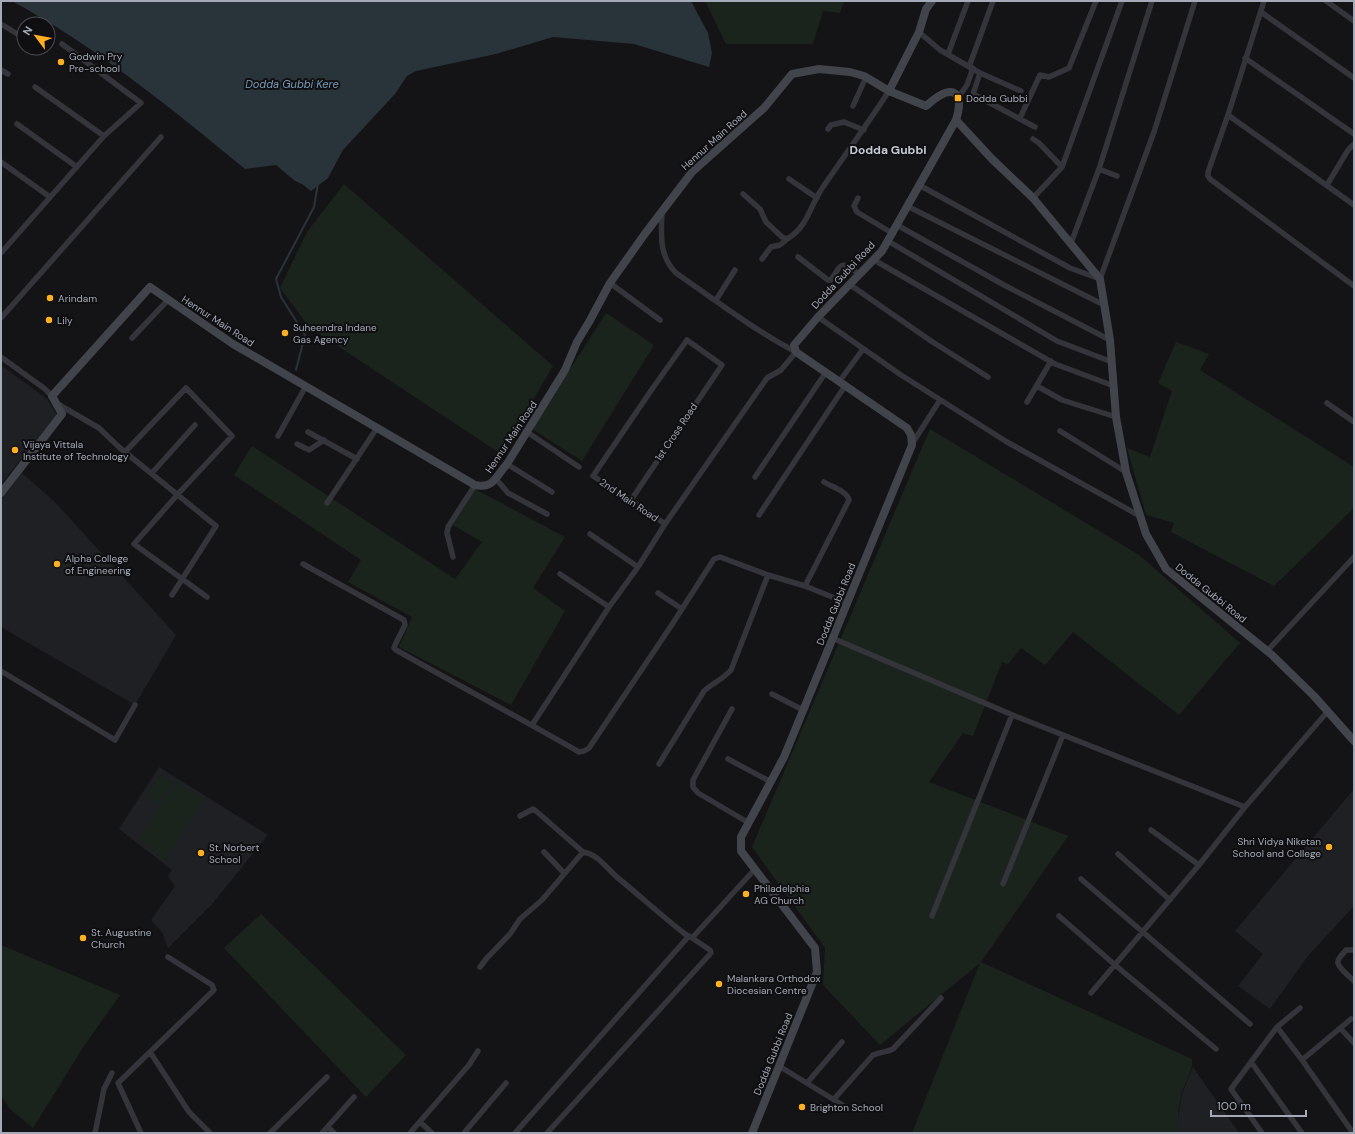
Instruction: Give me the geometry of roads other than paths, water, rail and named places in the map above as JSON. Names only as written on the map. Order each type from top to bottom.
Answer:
[{"type":"main road","points":[[889,91],[919,32],[926,9],[932,1]]},
{"type":"main road","name":"Hennur Main Road","points":[[54,400],[150,287],[233,344],[475,485],[484,487],[496,479],[507,464],[566,370],[577,342],[590,322],[610,284],[662,210],[692,172],[764,108],[792,74],[819,69],[850,72],[866,77],[889,91],[926,106],[945,93],[951,92],[958,98]]},
{"type":"main road","points":[[958,98],[960,104],[956,120],[992,160],[1033,198],[1100,279]]},
{"type":"main road","name":"Dodda Gubbi Road","points":[[796,352],[794,346],[798,340],[818,317],[882,251],[956,120]]},
{"type":"main road","name":"Dodda Gubbi Road","points":[[1100,279],[1110,340],[1116,417],[1126,472],[1146,534],[1166,570],[1267,650],[1314,696],[1354,741]]},
{"type":"main road","points":[[796,352],[907,428],[911,435],[912,445]]},
{"type":"main road","points":[[1,493],[62,414],[54,400]]},
{"type":"main road","name":"Dodda Gubbi Road","points":[[752,1133],[817,972],[815,948],[741,851],[741,837],[784,757],[912,445]]},
{"type":"street","points":[[948,54],[968,1]]},
{"type":"street","points":[[958,98],[967,85],[971,67],[993,1]]},
{"type":"street","points":[[1020,118],[1040,75],[1050,78],[1069,68],[1096,1]]},
{"type":"street","points":[[1033,198],[1062,167],[1122,1]]},
{"type":"street","points":[[1070,243],[1098,169],[1152,1]]},
{"type":"street","points":[[919,185],[1070,268],[1100,279],[1154,132],[1195,1]]},
{"type":"street","points":[[1264,1],[1228,116],[1208,172],[1208,176],[1354,286]]},
{"type":"street","points":[[1326,1],[1354,21]]},
{"type":"street","points":[[1261,12],[1354,78]]},
{"type":"street","points":[[1,24],[16,33]]},
{"type":"street","points":[[919,32],[940,50],[980,73],[1021,91]]},
{"type":"street","points":[[1,253],[104,136],[141,103],[62,44]]},
{"type":"street","points":[[1245,58],[1354,134]]},
{"type":"street","points":[[1,70],[8,74]]},
{"type":"street","points":[[973,94],[980,73]]},
{"type":"street","points":[[853,106],[866,77]]},
{"type":"street","points":[[35,87],[104,136]]},
{"type":"street","points":[[762,259],[771,247],[780,245],[796,234],[805,222],[822,188],[864,130],[889,91]]},
{"type":"street","points":[[958,98],[964,94],[973,94],[1035,127]]},
{"type":"street","points":[[1228,116],[1354,205]]},
{"type":"street","points":[[828,129],[831,125],[844,122],[864,130]]},
{"type":"street","points":[[17,124],[77,167]]},
{"type":"street","points":[[1,318],[161,137]]},
{"type":"street","points":[[1033,139],[1039,143],[1062,167]]},
{"type":"street","points":[[1327,186],[1348,150],[1354,144]]},
{"type":"street","points":[[1,162],[50,197]]},
{"type":"street","points":[[1098,169],[1117,176]]},
{"type":"street","points":[[789,179],[817,198]]},
{"type":"street","points":[[743,194],[760,209],[766,222],[782,237],[787,239]]},
{"type":"street","points":[[858,198],[854,206],[857,212],[892,233]]},
{"type":"street","points":[[907,206],[1104,305]]},
{"type":"street","points":[[532,725],[609,607],[638,567],[665,524],[767,378],[781,370],[796,352],[782,345],[676,273],[665,259],[662,244],[662,210]]},
{"type":"street","points":[[896,225],[1004,285],[1110,340]]},
{"type":"street","points":[[888,241],[1058,341],[1112,362]]},
{"type":"street","points":[[798,257],[828,280],[831,280],[842,265],[845,265],[859,274]]},
{"type":"street","points":[[874,260],[1051,362],[1114,386]]},
{"type":"street","points":[[716,300],[735,270]]},
{"type":"street","points":[[610,284],[660,320]]},
{"type":"street","points":[[850,284],[931,341],[988,377]]},
{"type":"street","points":[[132,338],[168,300]]},
{"type":"street","points":[[818,317],[901,376],[1007,442],[1141,517]]},
{"type":"street","name":"1st Cross Road","points":[[593,476],[687,340],[722,365],[631,500]]},
{"type":"street","points":[[759,514],[863,349]]},
{"type":"street","points":[[1,356],[45,389],[54,400],[98,428],[125,452],[216,526],[172,595]]},
{"type":"street","points":[[1027,402],[1051,362]]},
{"type":"street","points":[[755,477],[826,372]]},
{"type":"street","points":[[278,436],[306,386]]},
{"type":"street","points":[[1037,386],[1054,397],[1116,417]]},
{"type":"street","points":[[125,452],[186,388],[232,436],[134,544],[207,597]]},
{"type":"street","points":[[912,445],[940,400]]},
{"type":"street","points":[[1327,403],[1354,422]]},
{"type":"street","points":[[152,473],[195,425]]},
{"type":"street","points":[[327,503],[377,428]]},
{"type":"street","points":[[1060,431],[1126,472]]},
{"type":"street","points":[[308,432],[357,458]]},
{"type":"street","points":[[527,432],[579,467]]},
{"type":"street","points":[[297,444],[309,450],[324,440]]},
{"type":"street","points":[[507,464],[552,492]]},
{"type":"street","name":"2nd Main Road","points":[[593,476],[665,524]]},
{"type":"street","points":[[496,479],[508,493],[547,514]]},
{"type":"street","points":[[805,586],[849,500],[845,493],[824,482]]},
{"type":"street","points":[[453,557],[447,533],[448,527],[475,485]]},
{"type":"street","points":[[590,534],[638,567]]},
{"type":"street","points":[[303,564],[404,620],[405,625],[394,648],[396,650],[579,752],[589,748],[717,557],[805,586],[847,603]]},
{"type":"street","points":[[1267,650],[1353,561]]},
{"type":"street","points":[[560,574],[609,607]]},
{"type":"street","points":[[659,764],[704,691],[726,676],[731,670],[768,575]]},
{"type":"street","points":[[658,593],[682,609]]},
{"type":"street","points":[[832,638],[1012,715],[1245,807]]},
{"type":"street","points":[[1,671],[115,740],[136,705]]},
{"type":"street","points":[[772,694],[803,710]]},
{"type":"street","points":[[732,709],[693,780],[693,787],[698,793],[749,823]]},
{"type":"street","points":[[1091,993],[1199,865],[1245,807],[1328,711]]},
{"type":"street","points":[[932,916],[1012,715]]},
{"type":"street","points":[[1003,884],[1062,735]]},
{"type":"street","points":[[728,759],[771,782]]},
{"type":"street","points":[[520,816],[530,810],[536,810],[583,852],[591,854],[603,863],[617,878],[638,893],[690,937],[710,950],[711,953],[547,1133]]},
{"type":"street","points":[[1151,830],[1199,865]]},
{"type":"street","points":[[544,852],[564,873]]},
{"type":"street","points":[[480,967],[510,934],[520,919],[542,900],[557,884],[564,873],[573,866],[583,852]]},
{"type":"street","points":[[1118,854],[1170,900]]},
{"type":"street","points":[[515,1133],[690,937],[755,869]]},
{"type":"street","points":[[1081,879],[1142,933],[1250,1024]]},
{"type":"street","points":[[1059,916],[1216,1049]]},
{"type":"street","points":[[1354,950],[1346,950],[1338,961],[1338,964],[1354,981]]},
{"type":"street","points":[[142,1133],[118,1083],[214,990],[212,985],[168,957]]},
{"type":"street","points":[[834,1099],[873,1055],[893,1049],[941,998]]},
{"type":"street","points":[[1262,1133],[1231,1089],[1277,1027],[1300,1008]]},
{"type":"street","points":[[1302,1060],[1351,1020]]},
{"type":"street","points":[[1277,1027],[1353,1133]]},
{"type":"street","points":[[1341,1029],[1354,1042]]},
{"type":"street","points":[[807,1083],[842,1042]]},
{"type":"street","points":[[410,1133],[469,1065],[478,1051]]},
{"type":"street","points":[[150,1052],[189,1112],[210,1133]]},
{"type":"street","points":[[1251,1062],[1302,1133]]},
{"type":"street","points":[[779,1066],[844,1106]]},
{"type":"street","points":[[95,1133],[104,1089],[112,1072]]},
{"type":"street","points":[[270,1133],[327,1077]]},
{"type":"street","points":[[464,1133],[506,1083]]},
{"type":"street","points":[[322,1133],[354,1097]]},
{"type":"street","points":[[420,1122],[432,1133]]},
{"type":"street","points":[[328,1127],[334,1133]]},
{"type":"water","name":"Dodda Gubbi Kere","points":[[12,1],[691,1],[708,33],[712,53],[709,67],[634,44],[553,37],[496,54],[416,71],[407,76],[395,94],[343,150],[328,178],[311,191],[295,181],[276,165],[245,169],[132,79],[56,27],[56,16],[38,16]]},
{"type":"waterway","points":[[296,370],[305,335],[281,297],[276,279],[314,207],[318,183]]},
{"type":"place","name":"Godwin Pry Pre-school","points":[[61,62]]},
{"type":"place","name":"Dodda Gubbi","points":[[958,98]]},
{"type":"place","name":"Arindam","points":[[50,298]]},
{"type":"place","name":"Lily","points":[[49,320]]},
{"type":"place","name":"Suheendra Indane Gas Agency","points":[[285,333]]},
{"type":"place","name":"Vijaya Vittala Institute of Technology","points":[[15,450]]},
{"type":"place","name":"Alpha College of Engineering","points":[[57,564]]},
{"type":"place","name":"Shri Vidya Niketan School and College","points":[[1329,847]]},
{"type":"place","name":"St. Norbert School","points":[[201,853]]},
{"type":"place","name":"Philadelphia AG Church","points":[[746,894]]},
{"type":"place","name":"St. Augustine Church","points":[[83,938]]},
{"type":"place","name":"Malankara Orthodox Diocesian Centre","points":[[719,984]]},
{"type":"place","name":"Brighton School","points":[[802,1107]]},
{"type":"district","name":"Dodda Gubbi","points":[[888,150]]}]
